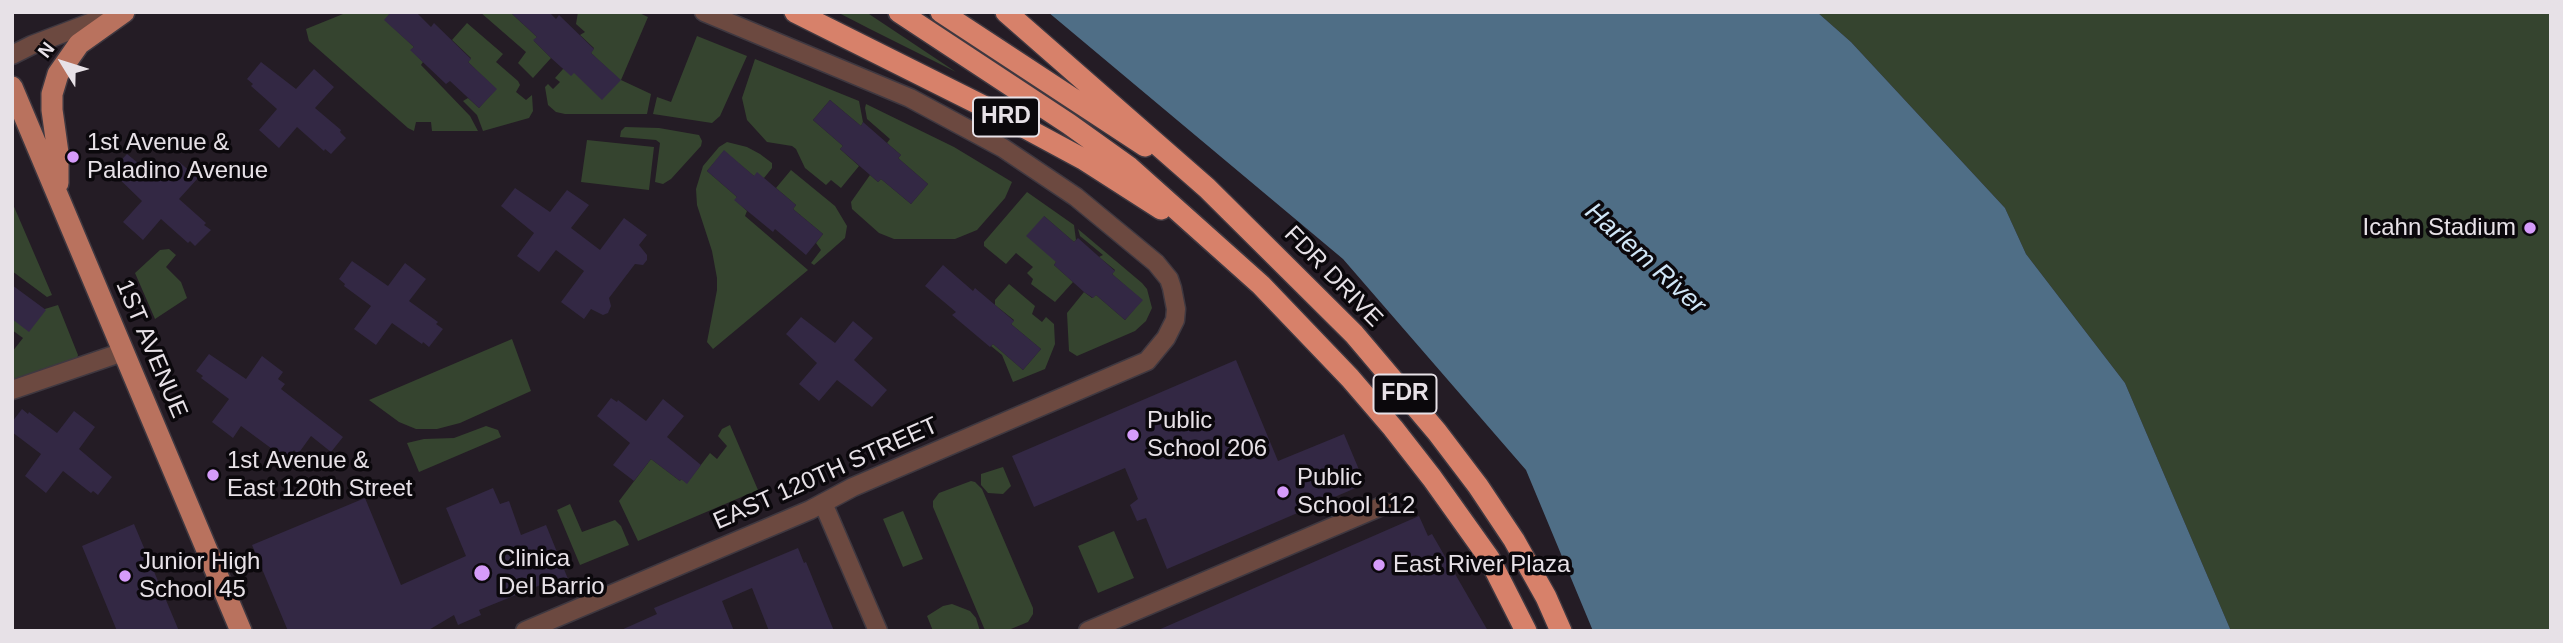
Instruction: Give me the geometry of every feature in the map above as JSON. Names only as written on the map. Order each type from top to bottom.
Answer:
[{"type":"highway","name":"HRD","points":[[795,12],[1016,122],[1083,159],[1207,238]]},
{"type":"highway","points":[[899,12],[1069,124],[1129,167],[1207,238]]},
{"type":"highway","points":[[942,12],[1208,188]]},
{"type":"highway","name":"FDR DRIVE","points":[[1006,12],[1208,188],[1354,334],[1437,432],[1478,486],[1514,540],[1546,597],[1561,631]]},
{"type":"highway","name":"FDR","points":[[1207,238],[1298,322],[1394,428],[1489,558],[1526,631]]},
{"type":"main road","points":[[58,195],[58,153],[52,110],[52,94],[58,74],[79,44],[122,12]]},
{"type":"main road","name":"1ST AVENUE","points":[[12,87],[241,631]]},
{"type":"street","points":[[12,55],[122,12]]},
{"type":"street","name":"EAST 120TH STREET","points":[[525,631],[1147,361],[1166,338],[1175,320],[1175,298],[1169,279],[1141,248],[1076,197],[1003,148],[910,98],[704,12]]},
{"type":"street","points":[[12,390],[123,352]]},
{"type":"street","points":[[823,503],[878,631]]},
{"type":"street","points":[[1087,631],[1390,503]]},
{"type":"green space","points":[[348,12],[391,12],[385,20],[414,47],[411,50],[423,62],[421,65],[470,116],[478,131],[432,131],[431,122],[416,122],[414,131],[408,128],[309,41],[306,29]]},
{"type":"green space","points":[[480,12],[510,12],[537,37],[534,41],[551,58],[533,78],[518,63],[526,52]]},
{"type":"green space","points":[[578,12],[637,12],[648,17],[621,80],[651,94],[647,114],[565,114],[556,112],[548,105],[545,87],[548,84],[553,89],[560,82],[555,78],[563,69],[620,80],[591,53],[594,48],[580,35],[585,32],[576,24]]},
{"type":"green space","points":[[837,12],[866,12],[956,72],[868,28]]},
{"type":"green space","points":[[1817,12],[2551,12],[2551,631],[2231,631],[2125,383],[2026,254],[2005,208],[1851,42]]},
{"type":"green space","points":[[467,23],[503,54],[496,62],[518,81],[520,85],[516,92],[526,100],[532,95],[533,111],[529,118],[483,131],[477,115],[463,101],[468,98],[479,108],[496,89],[468,62],[471,58],[452,40]]},
{"type":"green space","points":[[697,36],[747,56],[720,116],[712,123],[653,114],[657,97],[671,102]]},
{"type":"green space","points":[[755,59],[859,101],[863,122],[861,126],[830,100],[813,120],[843,146],[840,149],[859,166],[841,188],[831,180],[826,185],[805,168],[796,149],[767,142],[747,120],[742,98]]},
{"type":"green space","points":[[866,104],[954,147],[1012,182],[1005,198],[977,230],[955,239],[894,239],[879,233],[852,209],[851,202],[870,175],[878,182],[881,179],[911,204],[928,184],[898,158],[901,155],[887,143],[890,139],[867,119]]},
{"type":"green space","points":[[625,127],[659,128],[699,135],[701,146],[671,179],[663,184],[655,182],[660,143],[656,140],[620,137]]},
{"type":"green space","points":[[587,140],[654,147],[649,190],[581,182]]},
{"type":"green space","points":[[727,142],[747,147],[760,154],[772,163],[772,168],[764,178],[754,176],[724,151],[707,171],[737,197],[735,200],[747,211],[745,216],[808,270],[713,349],[707,342],[717,278],[712,251],[697,205],[696,189],[703,166],[719,147]]},
{"type":"green space","points":[[791,170],[835,206],[847,226],[845,238],[814,265],[811,263],[821,250],[816,243],[823,234],[793,209],[796,205],[776,188]]},
{"type":"green space","points":[[1027,192],[1074,225],[1074,242],[1044,216],[1056,262],[1054,265],[1073,282],[1055,302],[1031,284],[1033,279],[1027,273],[1033,267],[1016,253],[1006,264],[984,246],[984,242]]},
{"type":"green space","points":[[12,202],[52,295],[47,297],[12,271]]},
{"type":"green space","points":[[1078,229],[1142,283],[1147,289],[1152,308],[1146,321],[1135,331],[1077,356],[1069,351],[1067,313],[1084,292],[1092,298],[1096,295],[1125,320],[1142,300],[1112,274],[1115,270],[1099,257],[1103,255],[1080,236]]},
{"type":"green space","points":[[169,249],[176,255],[166,267],[181,282],[187,298],[155,319],[135,273],[160,250]]},
{"type":"green space","points":[[1009,284],[1035,306],[1032,314],[1042,322],[1046,317],[1054,324],[1055,344],[1045,369],[1013,382],[1002,355],[991,346],[993,344],[1023,370],[1041,349],[1011,324],[1014,320],[995,305],[995,300]]},
{"type":"green space","points":[[58,305],[78,355],[76,362],[12,382],[12,352],[23,338],[12,330],[12,319]]},
{"type":"green space","points":[[512,339],[531,391],[460,423],[437,429],[416,429],[399,422],[369,400]]},
{"type":"green space","points":[[730,425],[758,490],[638,541],[619,501],[651,459],[680,481],[681,479],[687,483],[710,453],[717,459],[727,446],[718,436],[722,429]]},
{"type":"green space","points":[[486,426],[498,430],[501,437],[419,472],[407,443],[424,439],[454,438]]},
{"type":"green space","points":[[1003,467],[1011,486],[1003,494],[988,493],[981,485],[981,474]]},
{"type":"green space","points":[[971,481],[982,489],[1033,608],[1028,622],[1006,631],[986,631],[984,628],[933,507],[933,501],[939,493]]},
{"type":"green space","points":[[570,504],[582,532],[615,520],[621,526],[629,545],[580,565],[557,510]]},
{"type":"green space","points":[[903,511],[923,559],[903,567],[883,519]]},
{"type":"green space","points":[[1114,531],[1134,578],[1098,593],[1078,546]]},
{"type":"green space","points":[[952,604],[970,611],[976,618],[980,631],[933,631],[927,616]]},
{"type":"water","name":"Harlem River","points":[[1048,12],[1817,12],[1851,42],[2005,208],[2026,254],[2125,383],[2231,631],[1593,631],[1526,470],[1343,259]]},
{"type":"building","points":[[391,12],[416,12],[431,27],[434,23],[471,59],[468,62],[497,89],[479,108],[450,81],[446,84],[410,50],[414,47],[384,20]]},
{"type":"building","points":[[510,12],[549,12],[556,19],[559,15],[594,49],[591,53],[621,80],[602,100],[574,73],[571,76],[551,58],[533,40],[537,37]]},
{"type":"building","points":[[261,62],[296,89],[314,69],[334,87],[315,108],[341,130],[346,138],[331,154],[297,127],[279,148],[259,130],[277,109],[251,86],[253,84],[247,79]]},
{"type":"building","points":[[830,100],[861,126],[863,122],[901,155],[898,158],[928,184],[911,204],[881,179],[878,182],[840,149],[843,146],[813,120]]},
{"type":"building","points":[[724,150],[754,176],[757,172],[796,205],[793,209],[823,234],[806,255],[734,200],[737,197],[707,171]]},
{"type":"building","points":[[127,154],[160,181],[178,161],[198,178],[179,199],[211,230],[195,246],[161,219],[143,240],[123,222],[142,201],[111,171]]},
{"type":"building","points":[[515,188],[550,212],[567,190],[589,205],[571,228],[600,250],[624,218],[647,235],[639,245],[647,255],[647,260],[643,265],[635,264],[609,298],[611,306],[608,313],[603,315],[591,309],[584,319],[561,302],[584,271],[556,250],[539,272],[517,256],[534,233],[501,206]]},
{"type":"building","points":[[1044,216],[1074,242],[1078,238],[1115,271],[1112,274],[1143,300],[1125,320],[1096,295],[1093,298],[1084,292],[1054,265],[1056,262],[1026,236]]},
{"type":"building","points":[[352,261],[388,286],[405,263],[426,279],[409,301],[438,322],[436,324],[443,329],[429,347],[392,323],[376,345],[354,329],[371,306],[344,286],[339,279]]},
{"type":"building","points":[[943,265],[1014,321],[1011,324],[1041,349],[1023,370],[993,344],[990,347],[952,315],[956,312],[925,286]]},
{"type":"building","points":[[12,285],[46,310],[29,332],[12,319]]},
{"type":"building","points":[[801,317],[835,343],[853,321],[873,338],[854,360],[887,390],[872,407],[837,380],[819,401],[799,384],[817,363],[786,334]]},
{"type":"building","points":[[209,354],[246,379],[262,356],[283,372],[278,379],[285,384],[281,389],[343,437],[331,452],[311,436],[298,454],[294,450],[287,460],[241,426],[233,438],[212,422],[229,399],[201,378],[203,376],[196,371]]},
{"type":"building","points":[[1236,360],[1278,461],[1344,434],[1365,484],[1167,569],[1146,518],[1137,521],[1130,505],[1138,499],[1125,468],[1034,507],[1012,456]]},
{"type":"building","points":[[611,398],[617,402],[618,400],[646,421],[663,399],[684,416],[667,437],[701,465],[687,484],[651,459],[634,481],[613,465],[630,443],[597,416]]},
{"type":"building","points":[[22,409],[57,433],[74,411],[95,427],[79,449],[112,477],[98,495],[93,491],[91,493],[63,471],[46,493],[25,476],[41,454],[12,432],[12,422]]},
{"type":"building","points":[[493,488],[500,504],[509,501],[521,535],[546,525],[568,579],[545,588],[543,584],[479,610],[481,615],[458,625],[454,615],[427,631],[288,631],[252,545],[365,498],[401,585],[466,556],[446,508]]},
{"type":"building","name":"East River Plaza","points":[[1419,516],[1428,536],[1432,534],[1488,631],[1156,631]]},
{"type":"building","name":"Junior High School 45","points":[[134,524],[179,631],[117,631],[82,546]]},
{"type":"building","points":[[798,548],[834,631],[769,631],[752,588],[722,601],[734,631],[619,631],[657,614],[654,608]]},
{"type":"place","name":"1st Avenue & Paladino Avenue","points":[[73,157]]},
{"type":"place","name":"Icahn Stadium","points":[[2530,228]]},
{"type":"place","name":"Public School 206","points":[[1133,435]]},
{"type":"place","name":"1st Avenue & East 120th Street","points":[[213,475]]},
{"type":"place","name":"Public School 112","points":[[1283,492]]},
{"type":"place","name":"East River Plaza","points":[[1379,565]]},
{"type":"place","name":"Clinica Del Barrio","points":[[482,573]]},
{"type":"place","name":"Junior High School 45","points":[[125,576]]}]
